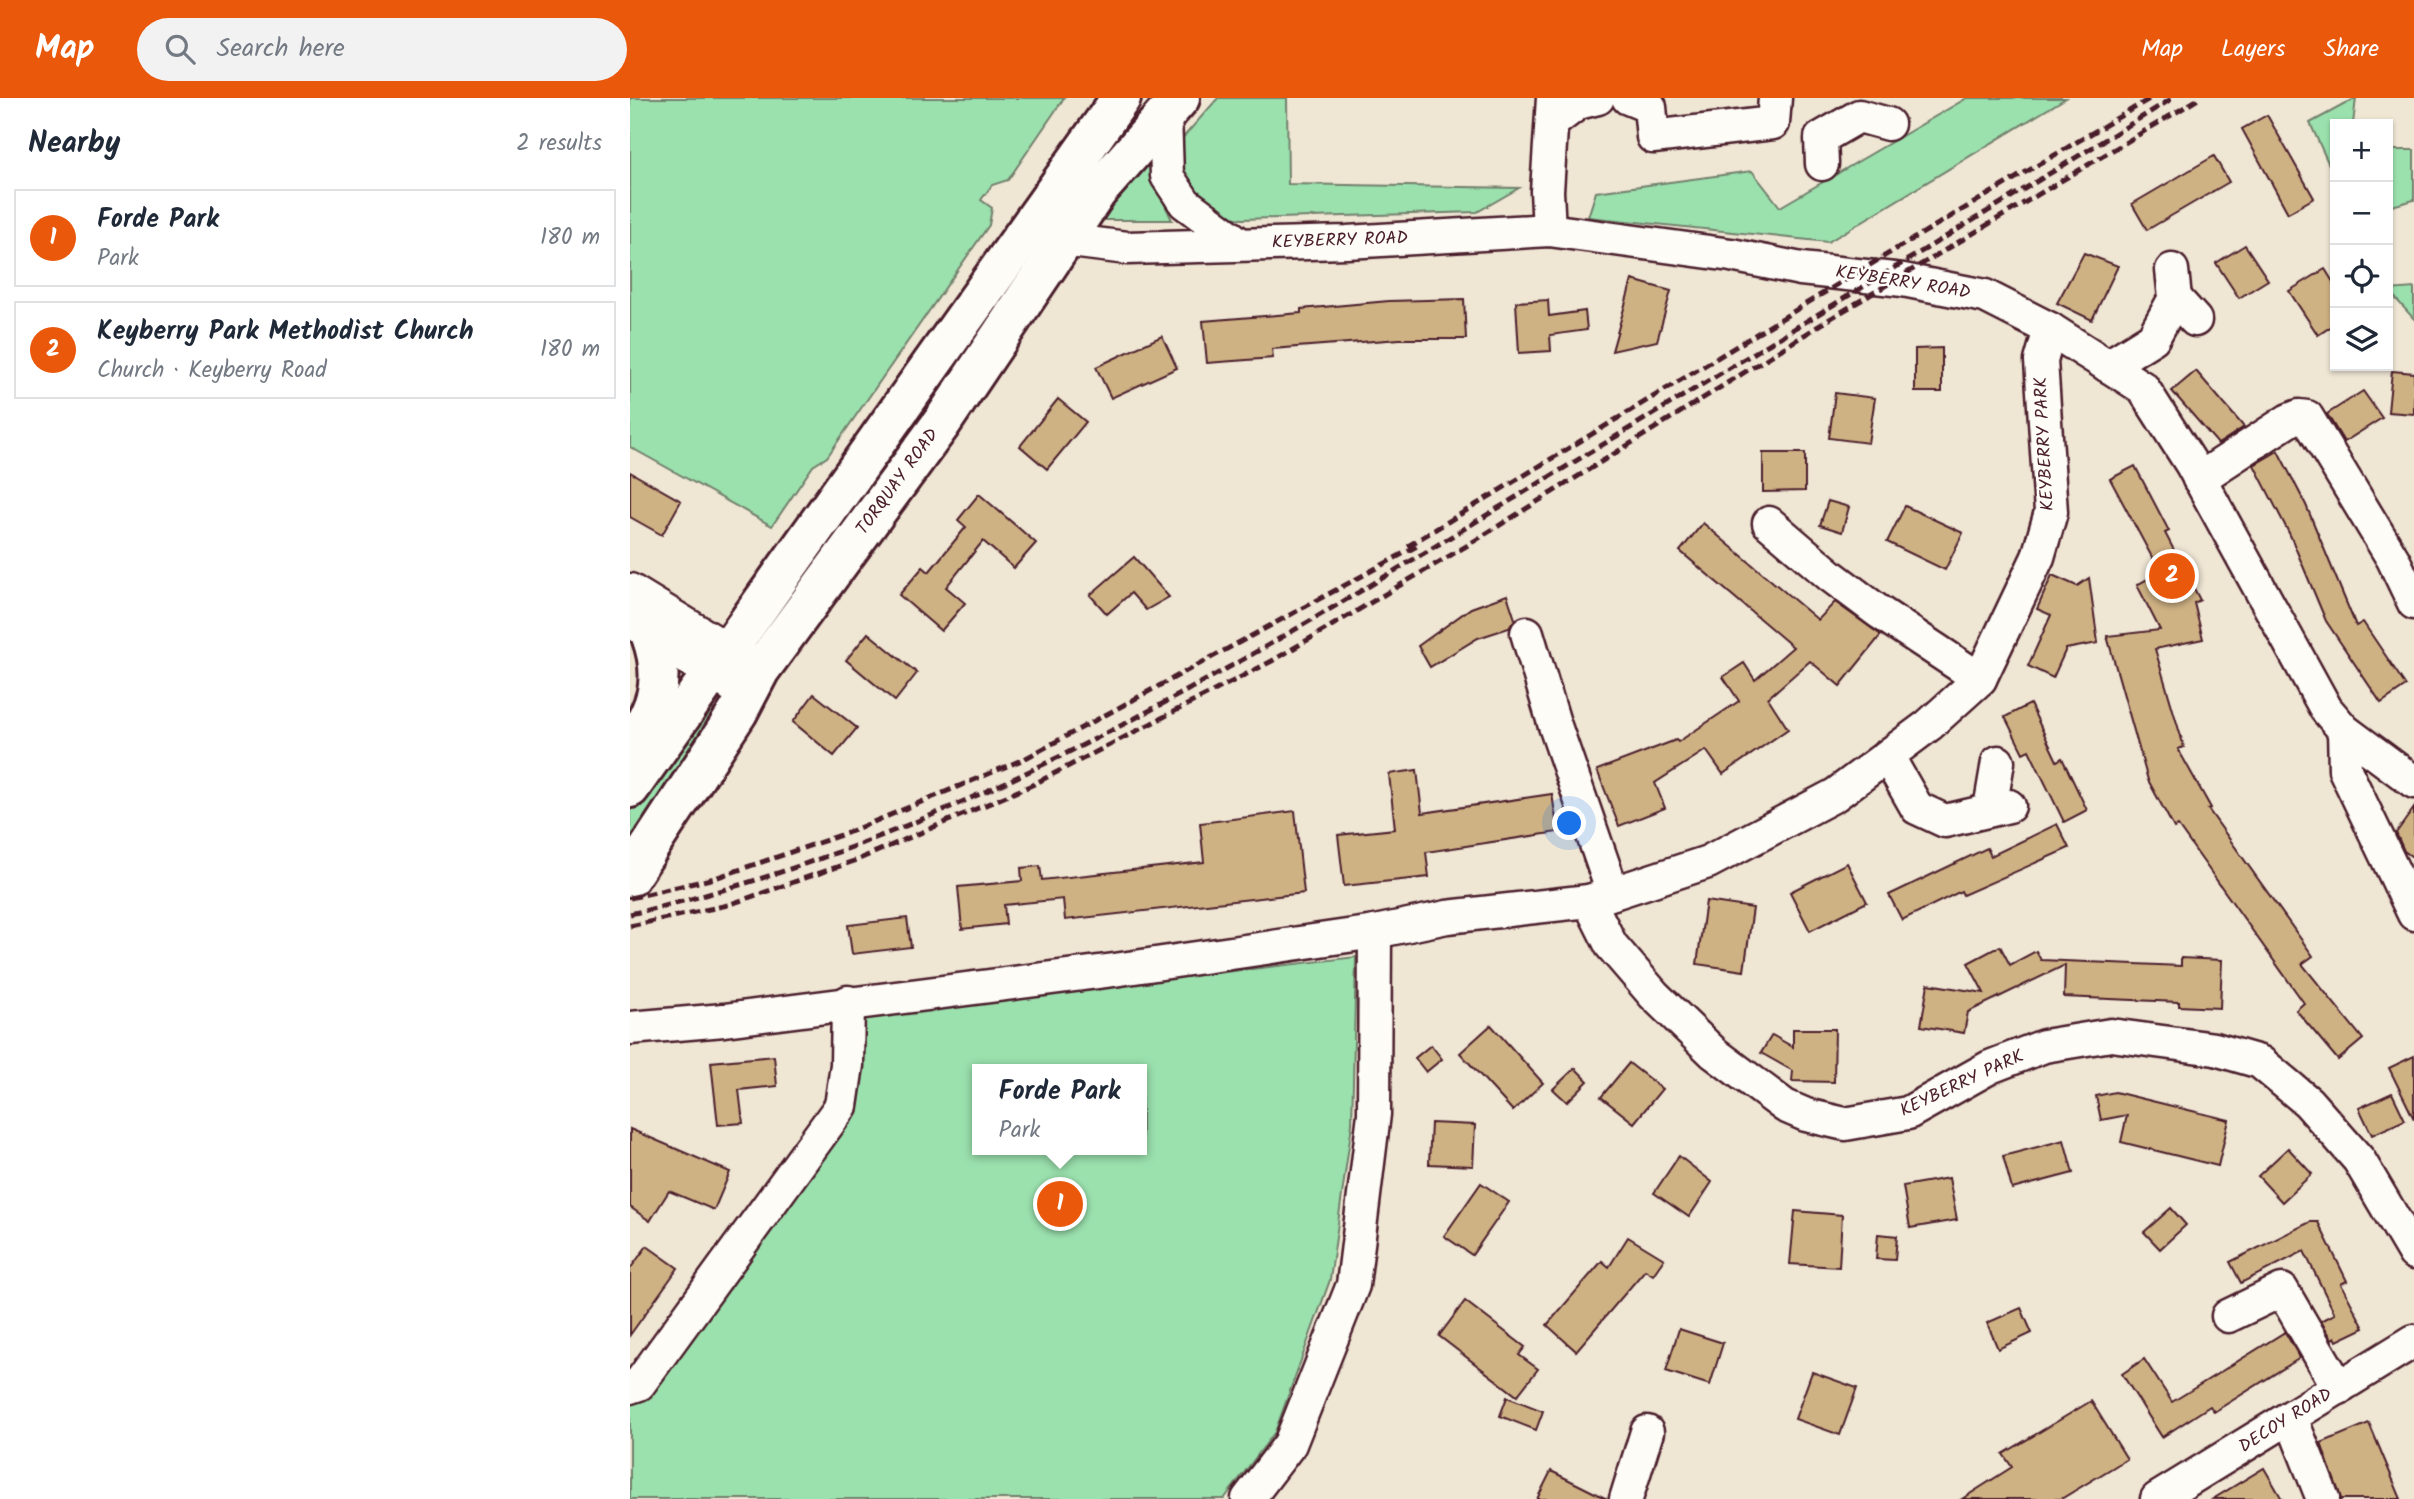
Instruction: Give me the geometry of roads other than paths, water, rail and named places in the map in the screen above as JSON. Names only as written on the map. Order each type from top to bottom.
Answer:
[{"type":"main road","points":[[630,788],[1121,98]]},
{"type":"main road","name":"TORQUAY ROAD","points":[[637,868],[753,682],[940,424],[1097,192],[1172,105]]},
{"type":"main road","points":[[630,750],[661,681],[659,657],[641,627]]},
{"type":"street","points":[[1549,230],[1547,191],[1553,110],[1598,98]]},
{"type":"street","points":[[1628,98],[1650,107],[1653,137],[1773,123],[1775,98]]},
{"type":"street","points":[[1172,105],[1167,176],[1185,203],[1240,244]]},
{"type":"street","points":[[1822,164],[1821,138],[1858,116],[1888,124]]},
{"type":"street","points":[[1035,216],[1063,240]]},
{"type":"street","name":"KEYBERRY ROAD","points":[[1063,240],[1127,248],[1347,242],[1549,230],[1731,255],[1801,269],[1903,280],[1985,296],[2050,329],[2143,388],[2200,479],[2302,671],[2326,709],[2344,730],[2414,782]]},
{"type":"street","points":[[2108,366],[2153,338],[2181,296]]},
{"type":"street","name":"KEYBERRY PARK","points":[[630,1028],[724,1020],[1114,970],[1375,932],[1447,917],[1601,897],[1708,862],[1835,795],[1888,757],[1980,679],[2038,557],[2051,512],[2041,361],[2050,329]]},
{"type":"street","points":[[2200,479],[2289,420],[2299,415],[2307,417],[2393,559],[2414,603]]},
{"type":"street","points":[[1769,523],[1831,576],[1879,612],[1980,679]]},
{"type":"street","points":[[630,590],[720,662]]},
{"type":"street","points":[[641,627],[720,662],[753,682]]},
{"type":"street","points":[[1527,633],[1601,897]]},
{"type":"street","points":[[2344,730],[2345,770],[2414,914]]},
{"type":"street","points":[[1888,757],[1917,808],[1945,821],[1999,807],[1998,762]]},
{"type":"street","name":"KEYBERRY PARK","points":[[1601,897],[1611,945],[1654,995],[1714,1054],[1784,1106],[1806,1115],[1845,1124],[1908,1113],[1990,1067],[2044,1046],[2111,1035],[2215,1049],[2260,1062],[2308,1102],[2359,1160],[2414,1253]]},
{"type":"street","points":[[1248,1499],[1290,1444],[1353,1285],[1374,1114],[1375,932]]},
{"type":"street","points":[[630,1387],[639,1384],[841,1106],[847,1065],[848,1002]]},
{"type":"street","points":[[2228,1316],[2281,1290],[2339,1388]]},
{"type":"street","name":"DECOY ROAD","points":[[2157,1499],[2414,1341]]},
{"type":"street","points":[[2291,1418],[2323,1499]]},
{"type":"street","points":[[1626,1499],[1647,1432]]},
{"type":"railway","points":[[1408,546],[1896,249],[2151,98]]},
{"type":"railway","points":[[630,914],[752,881],[872,839],[988,790],[1102,735],[1325,612],[2173,98]]},
{"type":"railway","points":[[630,926],[728,905],[857,860],[1032,785],[1272,661],[1468,545],[1833,317],[2200,98]]},
{"type":"railway","points":[[630,898],[715,878],[847,833],[1024,759],[1419,545]]},
{"type":"place","name":"Keyberry Park Methodist Church","points":[[2172,576]]},
{"type":"place","name":"Forde Park","points":[[1060,1204]]}]
